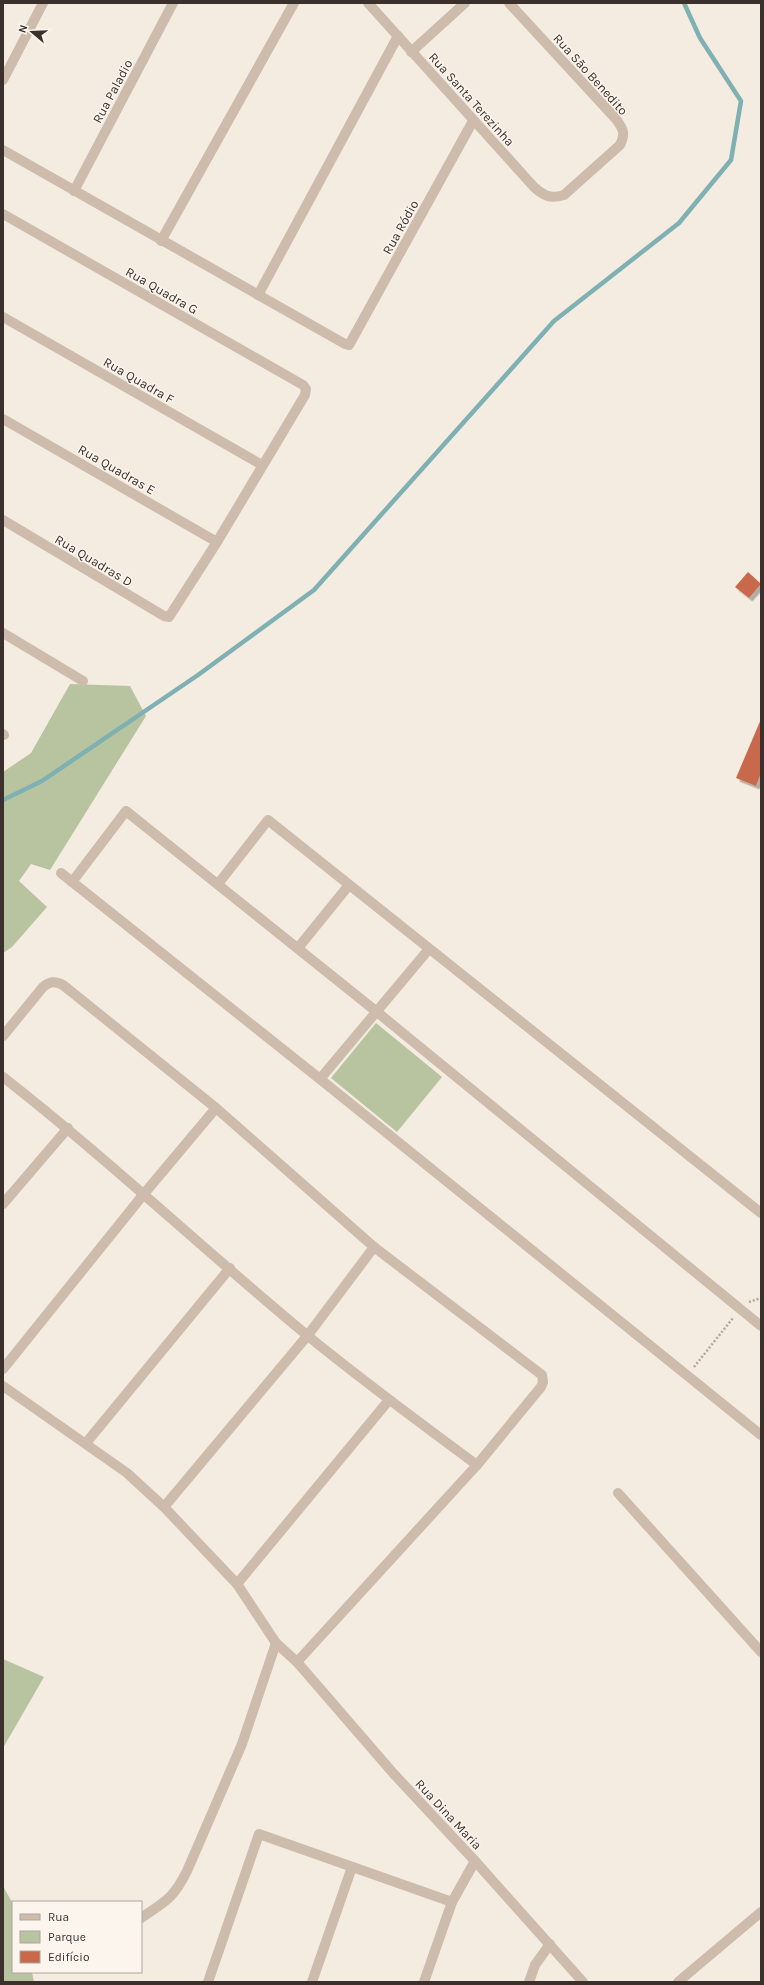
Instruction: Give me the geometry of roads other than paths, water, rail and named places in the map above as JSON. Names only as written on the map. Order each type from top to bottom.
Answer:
[{"type":"street","points":[[3,80],[43,3]]},
{"type":"street","name":"Rua Paladio","points":[[74,191],[173,3]]},
{"type":"street","points":[[161,241],[294,3]]},
{"type":"street","name":"Rua Santa Terezinha","points":[[368,3],[411,52],[543,195],[553,198],[564,195]]},
{"type":"street","points":[[411,52],[465,3]]},
{"type":"street","name":"Rua São Benedito","points":[[509,3],[616,119],[624,130],[624,137],[620,145],[564,195]]},
{"type":"street","points":[[3,150],[258,295],[398,36]]},
{"type":"street","name":"Rua Ródio","points":[[258,295],[345,344],[350,344],[474,121]]},
{"type":"street","name":"Rua Quadra G","points":[[3,214],[303,385],[306,389],[305,396],[262,465]]},
{"type":"street","name":"Rua Quadra F","points":[[3,317],[262,465]]},
{"type":"street","name":"Rua Quadras E","points":[[3,419],[218,542]]},
{"type":"street","points":[[218,542],[262,465]]},
{"type":"street","name":"Rua Quadras D","points":[[3,520],[164,616],[169,617],[218,542]]},
{"type":"street","points":[[3,633],[83,682]]},
{"type":"street","points":[[72,882],[126,811],[377,1012],[761,1326]]},
{"type":"street","points":[[218,884],[268,820],[761,1213]]},
{"type":"street","points":[[61,873],[320,1079],[761,1435]]},
{"type":"street","points":[[298,948],[349,885]]},
{"type":"street","points":[[320,1079],[429,949]]},
{"type":"street","points":[[3,1036],[43,987],[49,982],[56,982],[63,985],[216,1108],[374,1247],[542,1375],[543,1382],[541,1387],[477,1465],[297,1662]]},
{"type":"street","points":[[3,1077],[68,1128],[143,1195],[308,1335],[389,1400],[477,1465]]},
{"type":"street","points":[[3,1369],[143,1195],[216,1108]]},
{"type":"street","points":[[3,1204],[68,1128]]},
{"type":"street","points":[[164,1508],[308,1335],[374,1247]]},
{"type":"street","points":[[86,1443],[230,1268]]},
{"type":"street","name":"Rua Dina Maria","points":[[3,1386],[128,1474],[164,1508],[237,1584],[276,1643],[297,1662],[393,1773],[475,1861],[583,1982]]},
{"type":"street","points":[[237,1584],[389,1400]]},
{"type":"street","points":[[618,1493],[761,1652]]},
{"type":"street","points":[[142,1917],[171,1898],[187,1871],[242,1744],[276,1643]]},
{"type":"street","points":[[208,1982],[259,1834],[452,1902]]},
{"type":"street","points":[[424,1982],[452,1902],[475,1861]]},
{"type":"street","points":[[312,1982],[352,1867]]},
{"type":"street","points":[[678,1982],[761,1912]]},
{"type":"street","points":[[529,1982],[535,1965],[550,1944]]},
{"type":"waterway","points":[[3,800],[42,781],[198,675],[314,590],[554,321],[679,223],[731,160],[741,101],[700,38],[684,3]]}]
